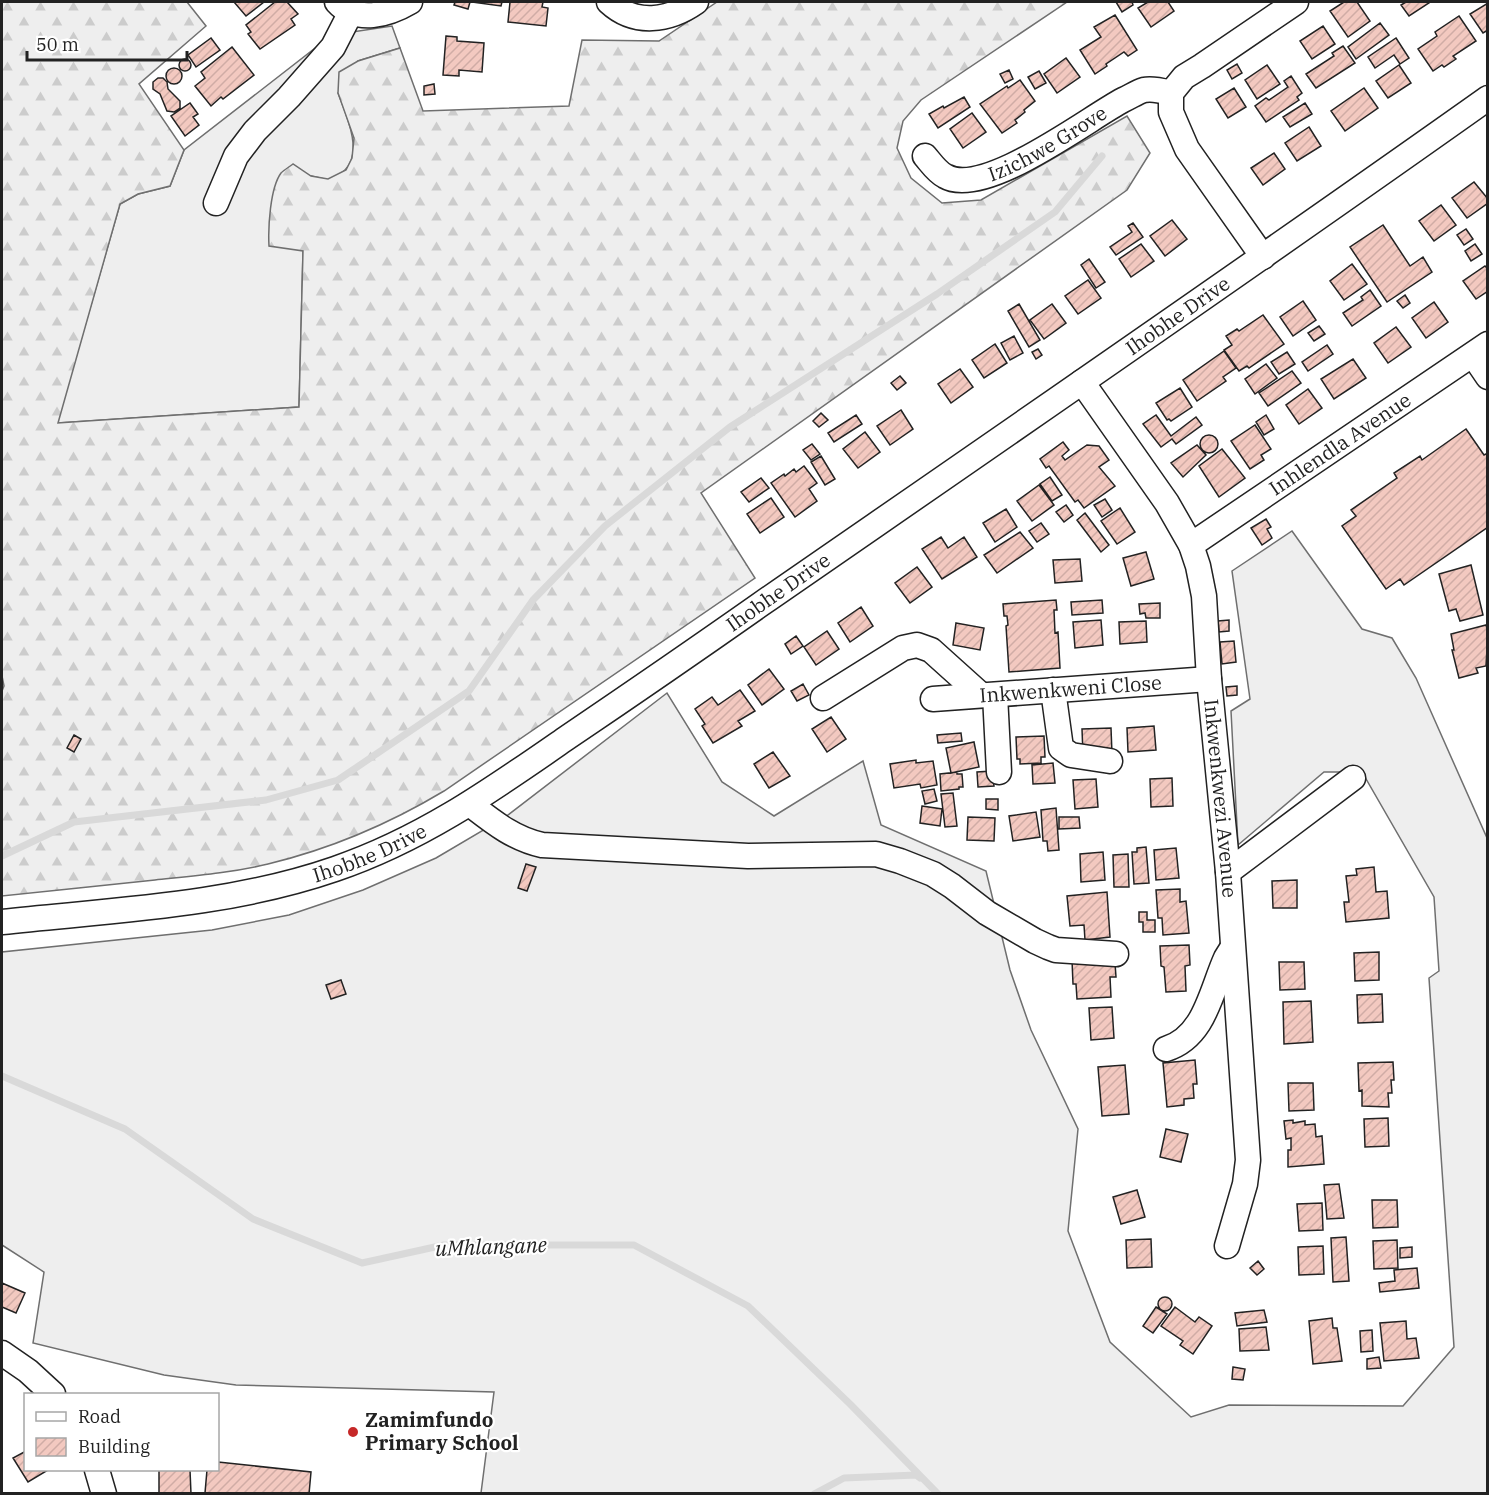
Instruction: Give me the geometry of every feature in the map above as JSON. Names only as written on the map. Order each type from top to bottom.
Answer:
[{"type":"street","points":[[216,202],[236,156],[255,130],[289,97],[333,47],[344,7],[372,16],[386,14],[410,2]]},
{"type":"street","points":[[609,2],[631,16],[645,19],[662,18],[677,13],[696,2]]},
{"type":"street","points":[[1263,257],[1187,149],[1171,112],[1172,93],[1184,77],[1296,2]]},
{"type":"street","name":"Izichwe Grove","points":[[925,156],[945,176],[960,180],[978,178],[1027,159],[1112,106],[1144,90],[1172,93]]},
{"type":"street","name":"Ihobhe Drive","points":[[2,922],[235,895],[297,880],[336,869],[414,836],[471,805],[1263,257],[1488,98]]},
{"type":"street","points":[[1480,349],[1488,377]]},
{"type":"street","name":"Inhlendla Avenue","points":[[1191,545],[1480,349]]},
{"type":"street","name":"Inkwenkwezi Avenue","points":[[1082,382],[1167,502],[1191,545],[1204,596],[1248,1160],[1245,1184],[1227,1246]]},
{"type":"street","points":[[823,698],[903,648],[917,645],[931,650],[988,695],[999,772]]},
{"type":"street","name":"Inkwenkweni Close","points":[[933,699],[1209,679]]},
{"type":"street","points":[[1053,690],[1061,748],[1071,755],[1110,761]]},
{"type":"street","points":[[1227,872],[1353,778]]},
{"type":"street","points":[[471,805],[507,832],[542,845],[748,856],[853,853],[882,856],[933,874],[987,913],[1048,947],[1056,950],[1116,954]]},
{"type":"street","points":[[1166,1049],[1183,1041],[1197,1028],[1226,958],[1232,950]]},
{"type":"street","points":[[2,1353],[28,1371],[50,1393]]},
{"type":"street","points":[[97,1471],[104,1494]]},
{"type":"green space","points":[[2,2],[187,2],[206,26],[139,84],[184,150],[170,186],[138,194],[120,204],[58,423],[299,407],[303,251],[269,246],[269,219],[274,188],[281,173],[293,164],[311,176],[328,179],[346,170],[352,158],[354,138],[338,93],[339,72],[358,61],[400,48],[423,111],[569,106],[582,40],[659,41],[717,2],[1067,2],[921,100],[903,121],[897,148],[911,178],[942,203],[981,200],[1127,116],[1150,153],[1127,190],[701,493],[755,578],[444,791],[359,834],[314,851],[268,864],[212,874],[2,896],[2,691],[4,686],[2,676]]},
{"type":"green space","points":[[392,26],[400,48],[358,61],[338,93],[353,143],[350,162],[343,171],[329,180],[311,176],[303,251],[299,407],[57,423],[120,204],[138,194],[170,186],[184,150],[332,35]]},
{"type":"green space","points":[[1292,531],[1362,629],[1392,638],[1416,678],[1487,838],[1487,1493],[481,1493],[494,1392],[236,1385],[164,1375],[33,1343],[44,1272],[2,1245],[2,952],[212,930],[289,915],[363,890],[436,858],[504,818],[667,693],[722,782],[774,816],[863,761],[881,825],[986,871],[1010,970],[1031,1030],[1078,1129],[1068,1231],[1110,1342],[1191,1417],[1229,1405],[1403,1406],[1454,1347],[1429,978],[1439,971],[1434,897],[1362,772],[1324,772],[1238,845],[1231,711],[1250,699],[1232,571]]},
{"type":"building","points":[[234,2],[264,2],[246,16]]},
{"type":"building","points":[[275,2],[287,2],[298,14],[291,19],[295,25],[260,49],[248,34],[251,32],[246,25]]},
{"type":"building","points":[[455,2],[470,2],[468,9],[454,5]]},
{"type":"building","points":[[472,2],[502,2],[501,6]]},
{"type":"building","points":[[510,2],[543,2],[542,7],[548,8],[546,26],[508,22]]},
{"type":"building","points":[[1116,2],[1132,2],[1133,5],[1122,12]]},
{"type":"building","points":[[1148,2],[1168,2],[1174,11],[1151,27],[1138,8]]},
{"type":"building","points":[[1344,2],[1357,2],[1370,21],[1348,37],[1330,11]]},
{"type":"building","points":[[1406,2],[1429,3],[1409,16],[1401,5]]},
{"type":"building","points":[[1488,3],[1488,30],[1483,33],[1470,14]]},
{"type":"building","points":[[1115,15],[1137,50],[1128,56],[1124,52],[1095,74],[1080,50],[1101,37],[1094,27]]},
{"type":"building","points":[[1459,16],[1476,41],[1453,56],[1456,59],[1433,71],[1418,49],[1437,36],[1435,32]]},
{"type":"building","points":[[1380,23],[1389,35],[1356,59],[1348,47]]},
{"type":"building","points":[[1323,26],[1335,44],[1312,59],[1300,41]]},
{"type":"building","points":[[446,36],[457,37],[457,41],[484,43],[482,72],[459,70],[459,76],[443,75]]},
{"type":"building","points":[[211,38],[220,50],[196,67],[188,55]]},
{"type":"building","points":[[1396,38],[1409,58],[1400,64],[1394,55],[1375,68],[1368,57]]},
{"type":"building","points":[[1343,46],[1355,63],[1316,88],[1306,74],[1334,56],[1332,53]]},
{"type":"building","points":[[232,47],[254,75],[211,106],[195,86],[205,78],[201,72]]},
{"type":"building","points":[[1066,58],[1080,77],[1057,93],[1044,74]]},
{"type":"building","points":[[187,59],[191,65],[187,71],[183,71],[179,63]]},
{"type":"building","points":[[1237,64],[1242,73],[1232,79],[1227,70]]},
{"type":"building","points":[[1267,65],[1280,84],[1257,99],[1245,80]]},
{"type":"building","points":[[1399,65],[1411,83],[1388,98],[1376,81]]},
{"type":"building","points":[[171,68],[177,68],[182,76],[180,82],[171,84],[166,79],[166,73]]},
{"type":"building","points":[[1009,70],[1013,79],[1005,83],[1000,74]]},
{"type":"building","points":[[1039,71],[1046,83],[1035,89],[1028,77]]},
{"type":"building","points":[[1291,76],[1302,93],[1297,97],[1299,100],[1266,122],[1255,106],[1288,87],[1284,81]]},
{"type":"building","points":[[158,78],[163,78],[167,82],[168,89],[180,101],[180,108],[174,112],[167,111],[160,94],[153,89],[153,82]]},
{"type":"building","points":[[1020,80],[1035,101],[1015,120],[1017,123],[1002,133],[980,104]]},
{"type":"building","points":[[434,84],[435,94],[424,95],[424,86]]},
{"type":"building","points":[[1234,88],[1246,107],[1228,118],[1216,99]]},
{"type":"building","points":[[1364,88],[1378,108],[1345,131],[1331,111]]},
{"type":"building","points":[[964,97],[970,107],[938,128],[929,114]]},
{"type":"building","points":[[190,103],[198,114],[193,117],[199,125],[185,136],[171,116]]},
{"type":"building","points":[[1305,103],[1312,114],[1290,127],[1283,117]]},
{"type":"building","points":[[972,113],[986,132],[963,148],[950,129]]},
{"type":"building","points":[[1309,127],[1321,146],[1297,161],[1285,143]]},
{"type":"building","points":[[1274,153],[1285,169],[1263,185],[1251,168]]},
{"type":"building","points":[[1474,182],[1488,199],[1488,203],[1467,218],[1452,198]]},
{"type":"building","points":[[1441,205],[1456,225],[1434,241],[1419,221]]},
{"type":"building","points":[[1172,220],[1187,239],[1165,256],[1150,236]]},
{"type":"building","points":[[1133,223],[1143,237],[1116,255],[1110,247],[1132,232],[1128,226]]},
{"type":"building","points":[[1383,225],[1410,266],[1423,257],[1432,272],[1387,302],[1350,247]]},
{"type":"building","points":[[1466,229],[1473,239],[1464,245],[1457,235]]},
{"type":"building","points":[[1141,244],[1154,261],[1131,277],[1119,259]]},
{"type":"building","points":[[1475,244],[1482,254],[1471,261],[1465,251]]},
{"type":"building","points":[[1089,259],[1105,282],[1096,288],[1081,265]]},
{"type":"building","points":[[1352,264],[1367,284],[1344,300],[1330,281]]},
{"type":"building","points":[[1485,266],[1488,269],[1488,291],[1476,299],[1463,281]]},
{"type":"building","points":[[1088,280],[1101,298],[1078,314],[1065,296]]},
{"type":"building","points":[[1370,290],[1381,306],[1352,326],[1343,313],[1363,300],[1361,297]]},
{"type":"building","points":[[1405,295],[1410,303],[1403,308],[1397,301]]},
{"type":"building","points":[[1303,301],[1316,320],[1293,336],[1280,317]]},
{"type":"building","points":[[1434,302],[1448,322],[1426,338],[1412,318]]},
{"type":"building","points":[[1019,304],[1040,340],[1029,347],[1008,311]]},
{"type":"building","points":[[1052,304],[1066,323],[1044,339],[1030,320]]},
{"type":"building","points":[[1263,315],[1284,344],[1249,368],[1247,366],[1239,371],[1224,350],[1232,345],[1226,336],[1237,329],[1239,331]]},
{"type":"building","points":[[1319,326],[1325,334],[1314,341],[1308,333]]},
{"type":"building","points":[[1396,327],[1411,347],[1388,363],[1374,343]]},
{"type":"building","points":[[1014,336],[1023,353],[1010,360],[1001,343]]},
{"type":"building","points":[[995,344],[1007,363],[984,378],[972,360]]},
{"type":"building","points":[[1327,345],[1333,354],[1308,371],[1302,362]]},
{"type":"building","points":[[1038,349],[1042,355],[1036,359],[1032,352]]},
{"type":"building","points":[[1224,351],[1236,368],[1223,377],[1226,381],[1197,401],[1183,380]]},
{"type":"building","points":[[1287,352],[1295,364],[1279,374],[1271,362]]},
{"type":"building","points":[[1353,359],[1366,378],[1334,399],[1321,379]]},
{"type":"building","points":[[1266,364],[1277,378],[1255,394],[1245,379]]},
{"type":"building","points":[[960,369],[973,387],[951,403],[938,384]]},
{"type":"building","points":[[1292,371],[1301,383],[1268,406],[1259,393]]},
{"type":"building","points":[[900,376],[906,383],[897,390],[891,383]]},
{"type":"building","points":[[1180,388],[1192,407],[1171,421],[1167,420],[1156,403]]},
{"type":"building","points":[[1308,389],[1322,408],[1299,424],[1286,405]]},
{"type":"building","points":[[901,410],[913,429],[890,445],[877,426]]},
{"type":"building","points":[[821,413],[828,420],[819,427],[813,421]]},
{"type":"building","points":[[856,415],[862,424],[834,442],[828,433]]},
{"type":"building","points":[[1156,415],[1171,436],[1196,417],[1202,425],[1176,444],[1172,439],[1161,447],[1143,424]]},
{"type":"building","points":[[1266,415],[1274,429],[1264,435],[1256,422]]},
{"type":"building","points":[[1255,425],[1271,449],[1261,455],[1264,460],[1250,469],[1231,441]]},
{"type":"building","points":[[1466,429],[1484,455],[1488,453],[1488,527],[1404,585],[1400,579],[1386,589],[1342,526],[1356,516],[1351,510],[1397,478],[1394,473],[1420,456],[1422,460]]},
{"type":"building","points":[[865,432],[880,452],[858,468],[843,449]]},
{"type":"building","points":[[1209,435],[1215,438],[1218,444],[1215,450],[1209,453],[1203,450],[1200,444],[1203,438]]},
{"type":"building","points":[[1063,442],[1069,450],[1062,456],[1065,460],[1087,445],[1099,446],[1109,460],[1099,467],[1115,486],[1084,508],[1078,500],[1075,502],[1049,466],[1046,468],[1040,459]]},
{"type":"building","points":[[812,444],[820,454],[811,460],[803,450]]},
{"type":"building","points":[[1197,445],[1206,455],[1183,477],[1171,463]]},
{"type":"building","points":[[1222,449],[1245,478],[1219,497],[1199,466]]},
{"type":"building","points":[[821,456],[835,479],[825,485],[811,462]]},
{"type":"building","points":[[804,466],[817,483],[809,489],[817,501],[795,517],[771,483],[784,474],[785,476],[794,469],[796,472]]},
{"type":"building","points":[[1050,477],[1062,495],[1052,501],[1040,484]]},
{"type":"building","points":[[761,478],[769,488],[749,502],[741,492]]},
{"type":"building","points":[[1039,485],[1054,505],[1032,521],[1017,501]]},
{"type":"building","points":[[771,498],[784,517],[760,533],[747,514]]},
{"type":"building","points":[[1105,499],[1112,510],[1102,517],[1094,505]]},
{"type":"building","points":[[1066,505],[1073,515],[1064,522],[1056,512]]},
{"type":"building","points":[[1120,508],[1135,532],[1117,544],[1101,521]]},
{"type":"building","points":[[1006,509],[1017,527],[995,542],[983,523]]},
{"type":"building","points":[[1085,513],[1109,545],[1101,552],[1077,520]]},
{"type":"building","points":[[1266,519],[1271,527],[1267,529],[1272,538],[1262,545],[1251,528]]},
{"type":"building","points":[[1041,523],[1049,534],[1037,542],[1029,531]]},
{"type":"building","points":[[1020,532],[1033,548],[997,573],[984,555]]},
{"type":"building","points":[[941,537],[948,548],[964,537],[977,557],[942,579],[922,549]]},
{"type":"building","points":[[1146,552],[1154,579],[1131,586],[1123,558]]},
{"type":"building","points":[[1080,559],[1082,581],[1055,583],[1053,560]]},
{"type":"building","points":[[1471,565],[1483,615],[1460,621],[1456,609],[1449,611],[1439,574]]},
{"type":"building","points":[[917,567],[932,587],[910,603],[895,583]]},
{"type":"building","points":[[1056,600],[1055,633],[1058,632],[1060,668],[1009,672],[1006,626],[1008,625],[1007,616],[1004,616],[1003,604]]},
{"type":"building","points":[[1102,600],[1103,613],[1072,615],[1071,602]]},
{"type":"building","points":[[1160,603],[1160,618],[1146,618],[1145,613],[1140,614],[1139,604]]},
{"type":"building","points":[[861,607],[873,626],[850,642],[838,623]]},
{"type":"building","points":[[1101,620],[1103,645],[1075,648],[1073,622]]},
{"type":"building","points":[[1229,620],[1229,631],[1219,632],[1218,621]]},
{"type":"building","points":[[1146,621],[1147,642],[1120,644],[1119,622]]},
{"type":"building","points":[[956,623],[984,628],[980,650],[953,645]]},
{"type":"building","points":[[1486,625],[1488,632],[1486,666],[1476,668],[1478,673],[1459,678],[1452,650],[1454,650],[1451,634]]},
{"type":"building","points":[[827,631],[839,649],[816,665],[804,647]]},
{"type":"building","points":[[796,636],[803,646],[791,654],[785,644]]},
{"type":"building","points":[[1234,641],[1236,662],[1222,664],[1220,642]]},
{"type":"building","points":[[769,669],[784,689],[762,705],[748,685]]},
{"type":"building","points":[[803,684],[809,695],[797,701],[791,691]]},
{"type":"building","points":[[1237,686],[1237,695],[1227,696],[1226,687]]},
{"type":"building","points":[[740,690],[755,711],[738,721],[742,726],[713,743],[702,726],[705,724],[695,709],[712,697],[718,705]]},
{"type":"building","points":[[831,717],[846,739],[827,752],[812,729]]},
{"type":"building","points":[[1154,726],[1156,750],[1128,752],[1127,728]]},
{"type":"building","points":[[1111,728],[1112,754],[1083,755],[1082,729]]},
{"type":"building","points":[[961,733],[962,741],[938,743],[937,735]]},
{"type":"building","points":[[74,735],[81,739],[74,752],[67,748]]},
{"type":"building","points":[[1044,736],[1045,757],[1041,757],[1041,763],[1020,764],[1020,759],[1017,759],[1016,737]]},
{"type":"building","points":[[974,742],[979,767],[951,773],[946,748]]},
{"type":"building","points":[[773,752],[790,776],[769,788],[754,764]]},
{"type":"building","points":[[916,760],[916,763],[933,761],[937,785],[921,788],[920,784],[894,788],[890,764]]},
{"type":"building","points":[[1053,763],[1055,783],[1033,784],[1032,765]]},
{"type":"building","points":[[992,771],[994,786],[978,787],[977,772]]},
{"type":"building","points":[[957,772],[957,774],[962,774],[963,787],[941,791],[940,774]]},
{"type":"building","points":[[1172,778],[1173,806],[1151,807],[1150,779]]},
{"type":"building","points":[[1096,779],[1098,807],[1075,809],[1073,780]]},
{"type":"building","points":[[934,789],[937,801],[925,804],[922,791]]},
{"type":"building","points":[[953,793],[957,826],[945,827],[941,794]]},
{"type":"building","points":[[986,799],[998,799],[998,810],[986,809]]},
{"type":"building","points":[[922,806],[942,809],[940,826],[920,823]]},
{"type":"building","points":[[1056,808],[1059,850],[1048,851],[1047,841],[1043,841],[1041,810]]},
{"type":"building","points":[[1036,812],[1040,837],[1013,841],[1009,816]]},
{"type":"building","points":[[968,817],[995,818],[994,841],[967,840]]},
{"type":"building","points":[[1059,817],[1079,817],[1080,828],[1059,829]]},
{"type":"building","points":[[1146,847],[1149,883],[1134,884],[1132,852],[1137,852],[1137,848]]},
{"type":"building","points":[[1176,848],[1179,878],[1156,880],[1154,850]]},
{"type":"building","points":[[1103,852],[1105,880],[1081,882],[1080,854]]},
{"type":"building","points":[[1128,854],[1129,887],[1114,887],[1113,855]]},
{"type":"building","points":[[526,864],[536,867],[527,891],[518,888]]},
{"type":"building","points":[[1374,867],[1376,892],[1387,891],[1389,918],[1346,922],[1344,902],[1349,902],[1346,876],[1357,875],[1356,869]]},
{"type":"building","points":[[1297,880],[1297,908],[1273,908],[1272,881]]},
{"type":"building","points":[[1180,889],[1180,902],[1186,901],[1189,933],[1163,935],[1162,918],[1158,918],[1156,890]]},
{"type":"building","points":[[1107,892],[1110,937],[1085,940],[1084,925],[1070,926],[1067,896]]},
{"type":"building","points":[[1139,912],[1147,912],[1147,920],[1155,920],[1155,932],[1143,932],[1143,922],[1139,922]]},
{"type":"building","points":[[1189,945],[1190,965],[1185,966],[1186,991],[1166,992],[1160,946]]},
{"type":"building","points":[[1379,952],[1379,980],[1355,981],[1354,953]]},
{"type":"building","points":[[1072,960],[1115,963],[1116,977],[1110,977],[1111,997],[1077,999],[1076,984],[1073,984]]},
{"type":"building","points":[[1279,962],[1304,962],[1305,989],[1280,990]]},
{"type":"building","points":[[341,980],[346,994],[331,999],[326,985]]},
{"type":"building","points":[[1382,994],[1383,1022],[1358,1023],[1357,995]]},
{"type":"building","points":[[1311,1001],[1313,1042],[1284,1044],[1283,1002]]},
{"type":"building","points":[[1112,1007],[1114,1038],[1091,1040],[1089,1008]]},
{"type":"building","points":[[1195,1060],[1197,1084],[1193,1084],[1194,1098],[1184,1099],[1184,1105],[1167,1107],[1163,1063]]},
{"type":"building","points":[[1393,1062],[1394,1080],[1391,1080],[1392,1093],[1388,1093],[1389,1107],[1362,1106],[1358,1063]]},
{"type":"building","points":[[1125,1065],[1129,1114],[1102,1116],[1098,1067]]},
{"type":"building","points":[[1288,1083],[1313,1083],[1314,1110],[1289,1111]]},
{"type":"building","points":[[1388,1118],[1389,1146],[1365,1147],[1364,1119]]},
{"type":"building","points":[[1293,1120],[1293,1123],[1305,1121],[1305,1125],[1315,1124],[1316,1137],[1322,1136],[1324,1164],[1288,1167],[1291,1138],[1286,1139],[1284,1121]]},
{"type":"building","points":[[1166,1129],[1188,1134],[1181,1162],[1160,1157]]},
{"type":"building","points":[[1339,1184],[1344,1218],[1327,1219],[1324,1185]]},
{"type":"building","points":[[1137,1190],[1145,1217],[1121,1224],[1113,1197]]},
{"type":"building","points":[[1372,1200],[1397,1200],[1398,1227],[1373,1228]]},
{"type":"building","points":[[1322,1203],[1323,1230],[1299,1231],[1297,1204]]},
{"type":"building","points":[[1346,1237],[1349,1281],[1333,1282],[1331,1238]]},
{"type":"building","points":[[1151,1239],[1152,1267],[1127,1268],[1126,1240]]},
{"type":"building","points":[[1397,1240],[1398,1268],[1374,1269],[1373,1241]]},
{"type":"building","points":[[1323,1246],[1324,1274],[1299,1275],[1298,1247]]},
{"type":"building","points":[[1412,1247],[1412,1257],[1400,1258],[1400,1248]]},
{"type":"building","points":[[1258,1261],[1264,1269],[1257,1275],[1250,1268]]},
{"type":"building","points":[[1417,1268],[1419,1288],[1380,1292],[1379,1283],[1395,1281],[1394,1270]]},
{"type":"building","points":[[2,1283],[25,1293],[16,1313],[2,1307]]},
{"type":"building","points":[[1165,1297],[1170,1299],[1172,1304],[1170,1309],[1165,1311],[1160,1309],[1158,1304],[1160,1299]]},
{"type":"building","points":[[1156,1307],[1167,1314],[1153,1333],[1143,1326]]},
{"type":"building","points":[[1175,1307],[1195,1322],[1199,1317],[1212,1326],[1193,1354],[1180,1345],[1183,1341],[1161,1326]]},
{"type":"building","points":[[1264,1310],[1267,1322],[1237,1326],[1235,1313]]},
{"type":"building","points":[[1332,1318],[1333,1328],[1337,1328],[1342,1361],[1313,1364],[1309,1321]]},
{"type":"building","points":[[1406,1321],[1407,1339],[1416,1338],[1419,1358],[1384,1361],[1380,1323]]},
{"type":"building","points":[[1266,1327],[1269,1350],[1240,1351],[1239,1329]]},
{"type":"building","points":[[1372,1330],[1373,1351],[1361,1352],[1360,1331]]},
{"type":"building","points":[[1379,1357],[1381,1368],[1367,1369],[1367,1359]]},
{"type":"building","points":[[1233,1367],[1245,1369],[1243,1380],[1232,1379]]},
{"type":"building","points":[[24,1452],[24,1471],[46,1471],[28,1482],[13,1458]]},
{"type":"building","points":[[219,1462],[311,1472],[309,1494],[205,1493],[207,1471],[219,1471]]},
{"type":"building","points":[[159,1471],[190,1471],[191,1494],[159,1494]]},
{"type":"waterway","points":[[2,856],[74,822],[266,800],[338,780],[469,691],[533,600],[605,526],[730,427],[937,294],[1055,212],[1102,156]]},
{"type":"waterway","name":"uMhlangane","points":[[2,1076],[125,1129],[253,1219],[362,1263],[444,1245],[634,1245],[748,1306],[850,1404],[938,1494]]},
{"type":"waterway","points":[[814,1494],[844,1478],[916,1475],[920,1478]]},
{"type":"place","name":"Zamimfundo Primary School","points":[[353,1432]]}]
